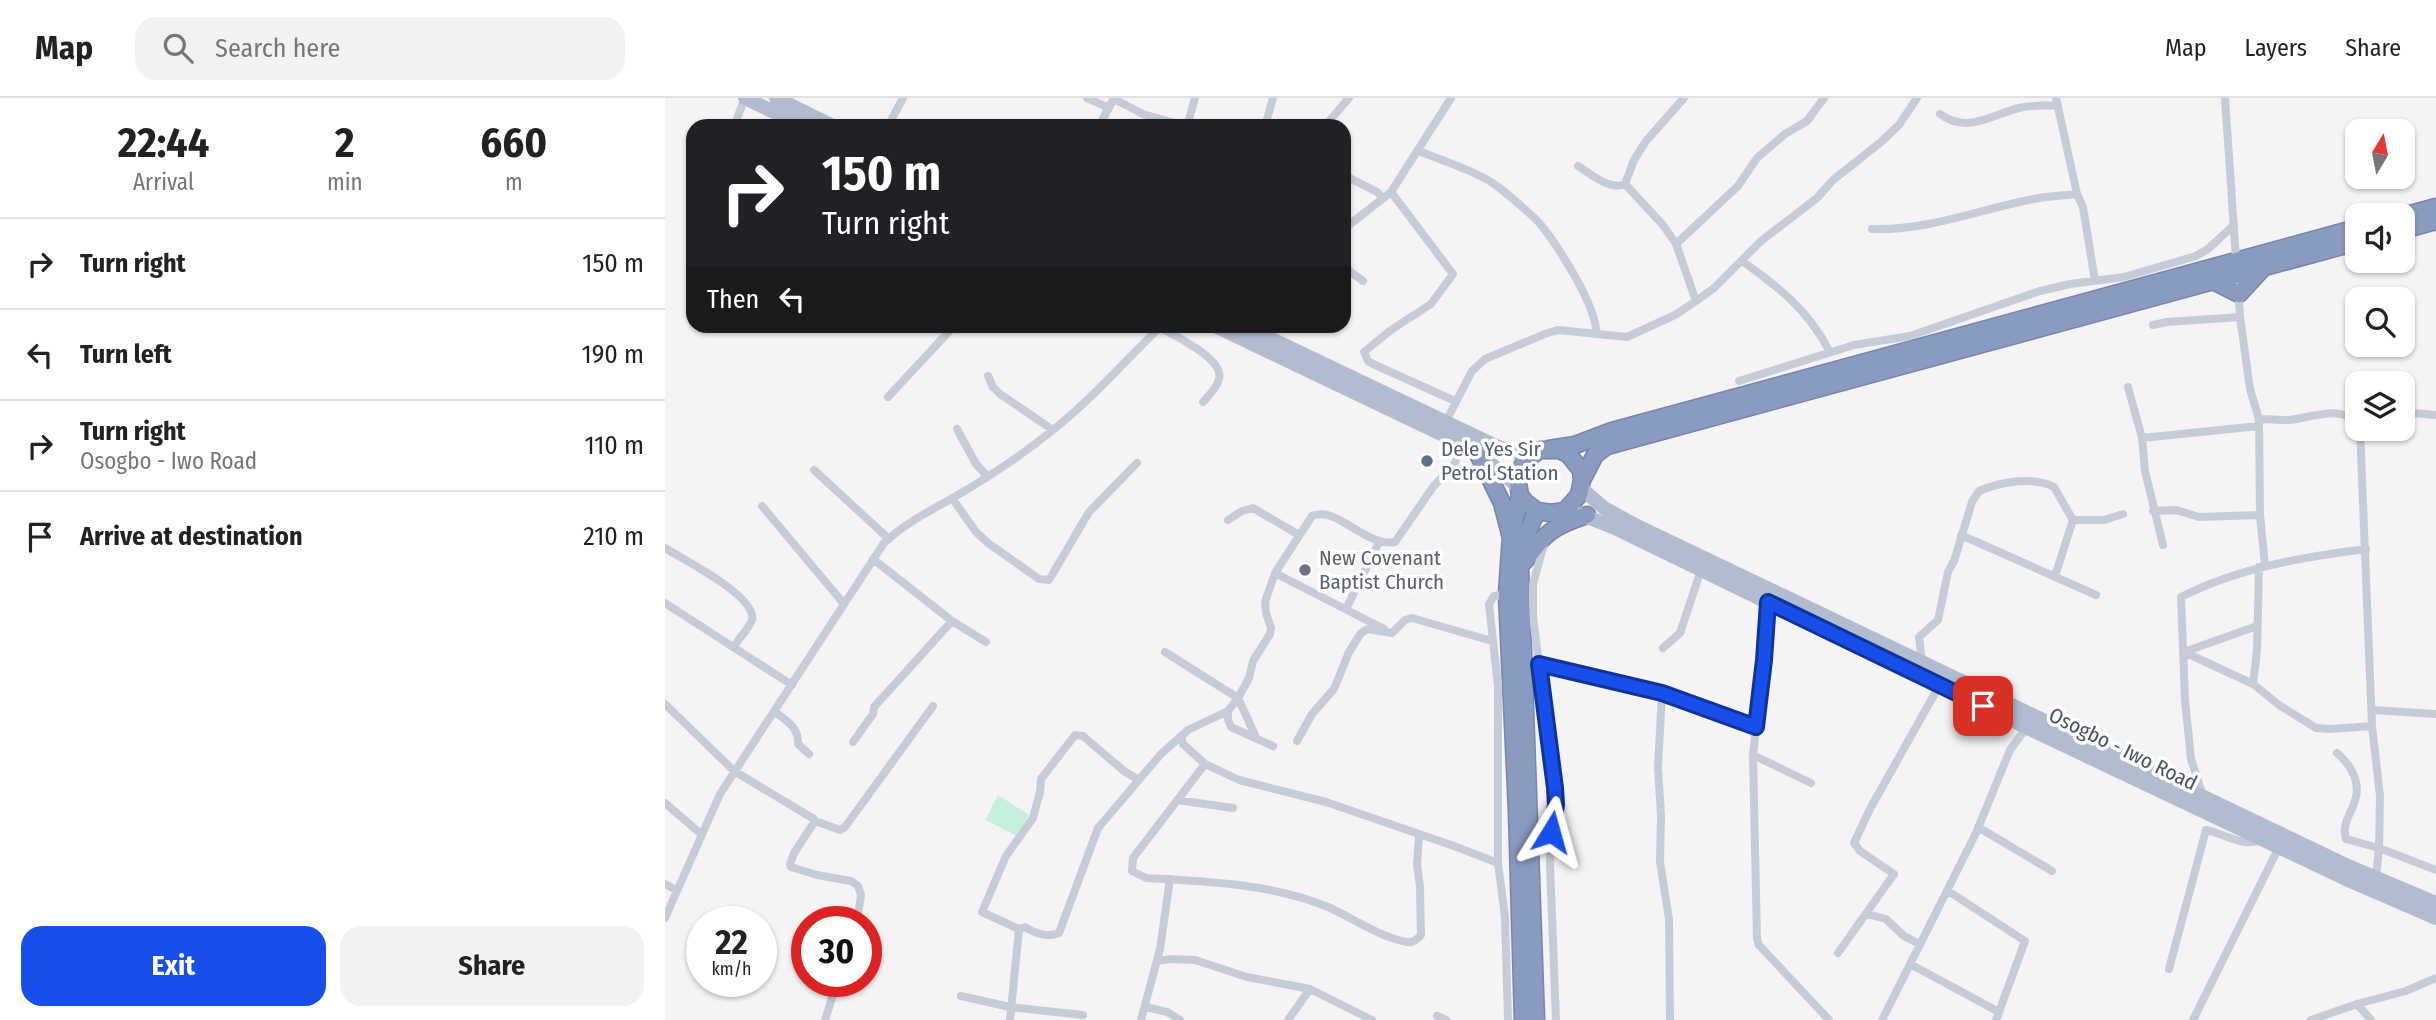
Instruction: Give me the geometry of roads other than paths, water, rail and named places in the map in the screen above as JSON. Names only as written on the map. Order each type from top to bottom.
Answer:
[{"type":"highway","points":[[2415,213],[2436,207]]},
{"type":"highway","points":[[2415,226],[2436,220]]},
{"type":"highway","points":[[1536,1020],[1517,810],[1507,594],[1520,468],[1532,454],[1575,445],[1612,431],[2237,268],[2345,232]]},
{"type":"highway","points":[[1519,491],[1530,507],[1537,511],[1565,511],[1574,503],[1595,456],[1607,446],[2213,281],[2237,268],[2264,267],[2345,245]]},
{"type":"highway","points":[[2213,281],[2239,294],[2264,267]]},
{"type":"highway","points":[[1549,449],[1568,454],[1576,461],[1582,484]]},
{"type":"highway","points":[[1477,452],[1502,503],[1511,536]]},
{"type":"highway","points":[[1523,1020],[1527,936],[1520,569],[1527,533],[1537,511]]},
{"type":"highway","points":[[1520,569],[1548,532],[1562,523],[1587,515]]},
{"type":"main road","points":[[745,98],[788,119]]},
{"type":"main road","points":[[776,98],[819,119]]},
{"type":"main road","points":[[1231,333],[1477,452],[1519,491]]},
{"type":"main road","points":[[1259,333],[1506,450],[1532,454]]},
{"type":"main road","name":"Osogbo - Iwo Road","points":[[1582,484],[1604,508],[1633,524],[2203,796],[2436,902]]},
{"type":"main road","name":"Osogbo - Iwo Road","points":[[1565,511],[1587,515],[1939,686],[2436,918]]},
{"type":"street","points":[[737,119],[745,98]]},
{"type":"street","points":[[892,119],[902,98]]},
{"type":"street","points":[[1087,98],[1109,108]]},
{"type":"street","points":[[1189,119],[1195,98]]},
{"type":"street","points":[[1267,119],[1273,98]]},
{"type":"street","points":[[1331,119],[1349,98]]},
{"type":"street","points":[[1351,223],[1391,192],[1451,98]]},
{"type":"street","points":[[1578,166],[1618,187],[1625,184],[1634,160],[1646,141],[1683,98]]},
{"type":"street","points":[[1676,244],[1738,186],[1757,158],[1785,134],[1807,121],[1825,98]]},
{"type":"street","points":[[1445,423],[1472,371],[1485,359],[1552,332],[1627,337],[1675,315],[1696,301],[1714,288],[1778,227],[1817,198],[1833,180],[1881,142],[1899,125],[1917,98]]},
{"type":"street","points":[[2225,98],[2240,317],[2250,389],[2259,423],[2262,567],[2253,684]]},
{"type":"street","points":[[1103,119],[1114,99],[1143,114],[1160,119]]},
{"type":"street","points":[[1941,114],[1958,124],[1973,123],[2021,108],[2057,101],[2077,194],[2083,207],[2095,281]]},
{"type":"street","points":[[1419,151],[1498,187],[1541,223],[1583,293],[1597,325],[1596,334]]},
{"type":"street","points":[[1351,179],[1382,197]]},
{"type":"street","points":[[1625,184],[1663,225],[1676,244],[1696,301]]},
{"type":"street","points":[[1391,192],[1453,274],[1431,304],[1391,330],[1364,352],[1368,361],[1373,364],[1455,401]]},
{"type":"street","points":[[1872,229],[1895,230],[2039,198],[2077,194]]},
{"type":"street","points":[[1739,381],[1830,352],[1910,336],[2040,291],[2124,277],[2196,256],[2208,249],[2234,225]]},
{"type":"street","points":[[1745,257],[1756,271],[1781,288],[1821,335],[1830,352]]},
{"type":"street","points":[[1351,274],[1363,281]]},
{"type":"street","points":[[2153,325],[2240,317]]},
{"type":"street","points":[[888,397],[947,333]]},
{"type":"street","points":[[665,918],[720,794],[888,539],[920,515],[987,476],[1053,430],[1153,333]]},
{"type":"street","points":[[1171,333],[1210,359],[1217,368],[1219,382],[1203,402]]},
{"type":"street","points":[[988,376],[1000,394],[1053,430]]},
{"type":"street","points":[[2128,387],[2142,438],[2145,471],[2163,545]]},
{"type":"street","points":[[2415,413],[2436,415]]},
{"type":"street","points":[[2142,438],[2334,414],[2345,417]]},
{"type":"street","points":[[957,429],[976,464],[987,476]]},
{"type":"street","points":[[2361,441],[2372,726],[2380,796],[2376,877]]},
{"type":"street","points":[[1137,779],[1083,736],[1075,735],[1041,779],[1033,818],[1006,856],[982,912],[1019,929],[1025,927],[1036,933],[1059,933],[1098,828],[1134,787],[1137,779],[1184,737],[1228,711],[1238,698],[1249,678],[1258,652],[1270,635],[1265,602],[1275,573],[1312,516],[1322,513],[1379,542],[1395,542],[1433,487],[1454,463],[1462,444]]},
{"type":"street","points":[[952,498],[977,533],[988,543],[1039,579],[1049,580],[1089,512],[1137,463]]},
{"type":"street","points":[[814,470],[888,539]]},
{"type":"street","points":[[1922,661],[1919,637],[1938,620],[1948,572],[1975,495],[1990,486],[2006,484],[2036,481],[2054,487],[2073,520],[2055,576]]},
{"type":"street","points":[[762,506],[844,604]]},
{"type":"street","points":[[1228,520],[1253,508],[1299,535]]},
{"type":"street","points":[[2153,511],[2176,510],[2199,517],[2259,514]]},
{"type":"street","points":[[2073,520],[2104,520],[2123,514]]},
{"type":"street","points":[[1548,532],[1533,584],[1533,616],[1554,770],[1556,805],[1551,832],[1556,1020]]},
{"type":"street","points":[[1962,535],[2096,594]]},
{"type":"street","points":[[1346,609],[1379,542]]},
{"type":"street","points":[[665,548],[734,591],[748,604],[752,619],[734,648]]},
{"type":"street","points":[[2203,796],[2191,759],[2185,700],[2181,597],[2262,567],[2321,555],[2366,550]]},
{"type":"street","points":[[873,559],[952,621],[986,642]]},
{"type":"street","points":[[1663,648],[1680,634],[1701,570]]},
{"type":"street","points":[[1275,573],[1392,633]]},
{"type":"street","points":[[1507,594],[1494,596],[1489,604],[1498,686],[1497,863],[1505,917],[1508,1020]]},
{"type":"street","points":[[1768,602],[1753,755],[1757,939],[1759,945],[1829,1020]]},
{"type":"street","points":[[665,603],[792,685]]},
{"type":"street","points":[[1392,633],[1405,620],[1412,618],[1492,641]]},
{"type":"street","points":[[853,742],[873,714],[874,707],[952,621]]},
{"type":"street","points":[[2184,652],[2257,626]]},
{"type":"street","points":[[1297,741],[1313,713],[1334,689],[1349,652],[1361,633],[1368,629],[1392,633]]},
{"type":"street","points":[[1165,652],[1238,698],[1256,737]]},
{"type":"street","points":[[2184,652],[2253,684],[2279,705],[2316,728],[2372,726]]},
{"type":"street","points":[[1539,664],[1662,693],[1756,727]]},
{"type":"street","points":[[1838,953],[1894,874],[1860,851],[1854,843],[1870,809],[1939,686]]},
{"type":"street","points":[[1662,693],[1658,768],[1660,862],[1669,919],[1670,1020]]},
{"type":"street","points":[[665,704],[734,771],[815,821],[840,830],[845,827],[933,706]]},
{"type":"street","points":[[2372,710],[2436,714]]},
{"type":"street","points":[[1228,711],[1231,727],[1273,746]]},
{"type":"street","points":[[775,712],[794,726],[798,744],[809,754]]},
{"type":"street","points":[[1882,1020],[1948,891],[2010,750],[2027,727]]},
{"type":"street","points":[[1184,737],[1205,764],[1239,780],[1325,802],[1497,863]]},
{"type":"street","points":[[2337,753],[2350,767],[2356,786],[2356,798],[2345,825],[2345,836],[2353,842],[2379,848],[2436,870]]},
{"type":"street","points":[[1753,755],[1811,783]]},
{"type":"street","points":[[1205,764],[1133,858],[1132,871],[1146,878],[1265,888],[1317,903],[1408,943],[1421,936],[1417,864],[1419,836]]},
{"type":"street","points":[[1177,800],[1233,808]]},
{"type":"street","points":[[665,803],[701,834]]},
{"type":"street","points":[[1498,810],[1517,810]]},
{"type":"street","points":[[815,821],[794,853],[791,867],[851,881],[858,886],[861,895],[859,906]]},
{"type":"street","points":[[1978,827],[2052,871]]},
{"type":"street","points":[[2169,969],[2206,830],[2253,844],[2262,839]]},
{"type":"street","points":[[2193,1020],[2279,847]]},
{"type":"street","points":[[1141,1020],[1157,961],[1170,879]]},
{"type":"street","points":[[665,884],[676,890]]},
{"type":"street","points":[[1910,964],[1997,1016],[2025,941],[1948,891]]},
{"type":"street","points":[[1867,914],[1886,919],[1904,936],[1919,944]]},
{"type":"street","points":[[1010,1020],[1019,929]]},
{"type":"street","points":[[1157,961],[1195,960],[1247,977],[1310,989],[1372,1020]]},
{"type":"street","points":[[2311,1020],[2436,978]]},
{"type":"street","points":[[1288,1020],[1310,989]]},
{"type":"street","points":[[961,996],[1010,1007],[1083,1015]]},
{"type":"street","points":[[825,1020],[832,997]]},
{"type":"street","points":[[2357,1003],[2371,1020]]},
{"type":"street","points":[[1146,1007],[1167,1012],[1180,1020]]},
{"type":"street","points":[[1437,1016],[1446,1020]]},
{"type":"place","name":"Dele Yes Sir Petrol Station","points":[[1427,461]]},
{"type":"place","name":"New Covenant Baptist Church","points":[[1305,570]]}]
